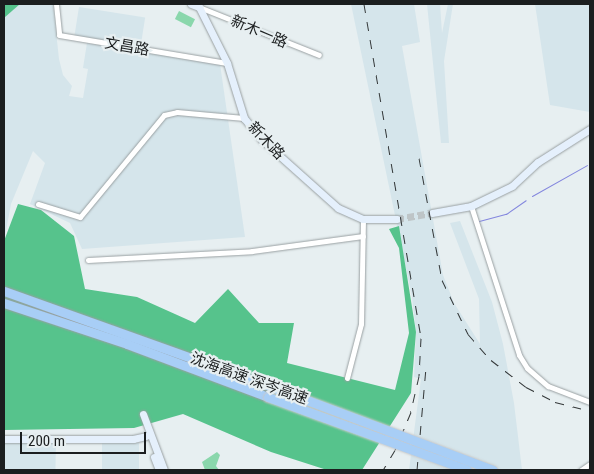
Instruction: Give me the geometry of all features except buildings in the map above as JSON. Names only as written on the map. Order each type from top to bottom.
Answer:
[{"type":"highway","name":"沈海高速 深岑高速","points":[[4,291],[272,387],[493,470]]},
{"type":"highway","name":"沈海高速 深岑高速","points":[[4,303],[127,344],[467,470]]},
{"type":"street","name":"文昌路","points":[[56,4],[59,35],[227,64]]},
{"type":"street","points":[[191,4],[199,7]]},
{"type":"street","name":"新木路","points":[[199,7],[227,64],[244,118],[262,140],[338,208],[363,219],[397,218]]},
{"type":"street","name":"新木一路","points":[[199,7],[319,55]]},
{"type":"street","points":[[38,204],[80,217],[164,115],[178,112],[244,118]]},
{"type":"street","points":[[432,213],[471,206],[512,186],[538,162],[590,129]]},
{"type":"street","points":[[471,206],[519,355],[527,368],[548,386],[590,402]]},
{"type":"street","points":[[347,378],[361,324],[363,219]]},
{"type":"street","points":[[88,260],[252,251],[363,236]]},
{"type":"street","points":[[159,470],[145,434],[141,415],[164,470]]},
{"type":"street","points":[[4,437],[133,439],[145,434]]},
{"type":"street","points":[[581,470],[590,464]]},
{"type":"shaded area","points":[[20,4],[53,4],[59,59],[63,75],[72,86],[69,96],[83,98],[88,69],[83,68],[87,43],[220,64],[245,237],[82,249],[70,223],[30,204],[45,163],[33,151],[11,204],[4,241],[4,18]]},
{"type":"shaded area","points":[[351,4],[414,4],[420,42],[402,46],[443,275],[454,303],[480,344],[479,299],[450,223],[460,221],[492,302],[503,344],[514,403],[522,470],[409,470],[421,379],[414,377],[416,332],[412,297]]},
{"type":"shaded area","points":[[427,4],[440,4],[442,33],[448,4],[453,4],[444,61],[449,143],[441,143]]},
{"type":"shaded area","points":[[535,4],[590,4],[590,112],[550,105]]},
{"type":"shaded area","points":[[79,7],[145,17],[141,46],[74,36]]},
{"type":"shaded area","points":[[4,439],[56,440],[55,470],[4,470]]},
{"type":"shaded area","points":[[102,443],[139,443],[139,470],[102,470]]},
{"type":"green space","points":[[4,4],[20,4],[4,18]]},
{"type":"green space","points":[[179,11],[195,19],[191,27],[175,19]]},
{"type":"green space","points":[[18,204],[41,210],[74,236],[85,289],[137,297],[195,323],[228,289],[259,323],[294,323],[287,363],[395,390],[409,333],[399,248],[389,229],[399,226],[416,332],[411,393],[362,470],[327,470],[271,452],[183,414],[134,428],[4,430],[4,241]]},
{"type":"green space","points":[[217,452],[220,455],[216,466],[219,470],[205,470],[202,462]]},
{"type":"waterway","points":[[532,196],[587,165]]},
{"type":"waterway","points":[[479,221],[506,214],[526,200]]},
{"type":"tunnel","points":[[397,219],[432,213]]},
{"type":"railway","points":[[364,4],[421,338],[419,376],[411,412],[395,450],[383,470]]},
{"type":"railway","points":[[419,158],[442,280],[468,334],[491,360],[526,387],[555,402],[590,411]]},
{"type":"railway","points":[[417,470],[426,368]]}]
